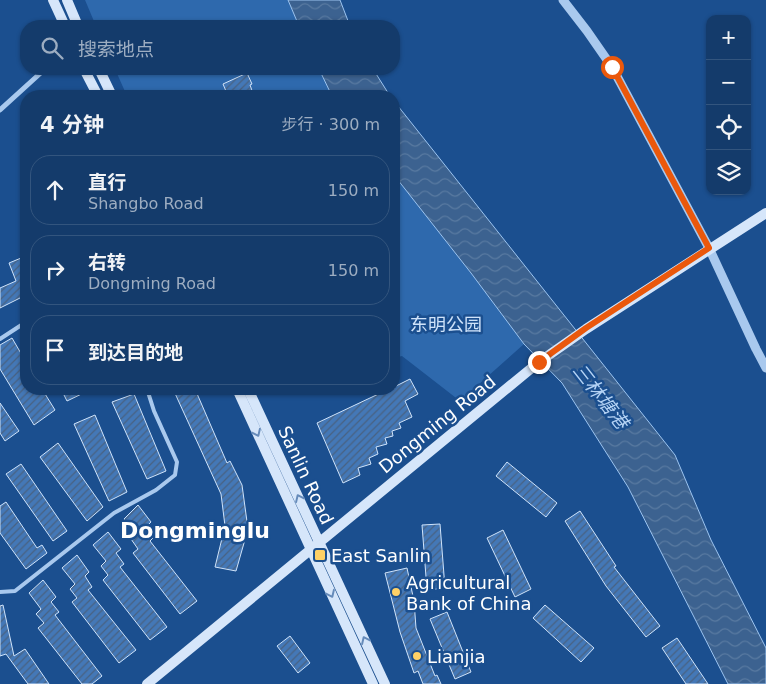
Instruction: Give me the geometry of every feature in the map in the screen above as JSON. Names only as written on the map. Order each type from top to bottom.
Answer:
[{"type":"main road","points":[[53,0],[62,20]]},
{"type":"main road","points":[[67,0],[75,20]]},
{"type":"main road","points":[[87,75],[95,90]]},
{"type":"main road","points":[[102,75],[109,90]]},
{"type":"main road","name":"Dongming Road","points":[[147,684],[539,362],[586,328],[766,213]]},
{"type":"main road","name":"Sanlin Road","points":[[240,395],[373,684]]},
{"type":"main road","name":"Sanlin Road","points":[[251,395],[385,684]]},
{"type":"street","points":[[564,0],[612,67],[709,248],[766,368]]},
{"type":"street","points":[[22,90],[38,75]]},
{"type":"street","points":[[0,110],[20,92]]},
{"type":"lane","points":[[0,339],[20,326]]},
{"type":"lane","points":[[0,592],[15,591],[114,513],[156,490],[175,475],[177,462],[149,395]]},
{"type":"green space","points":[[85,0],[288,0],[296,20],[93,20]]},
{"type":"green space","points":[[118,75],[322,75],[329,90],[124,90]]},
{"type":"green space","name":"东明公园","points":[[400,183],[524,344],[460,401],[402,356],[400,356]]},
{"type":"water","points":[[288,0],[340,0],[348,20],[296,20]]},
{"type":"water","points":[[322,75],[377,75],[386,90],[329,90]]},
{"type":"water","name":"三林塘港","points":[[400,109],[675,455],[711,540],[766,648],[766,684],[728,684],[628,487],[562,383],[524,344],[400,183]]},
{"type":"building","points":[[243,75],[248,75],[252,84],[250,85],[252,90],[226,90],[223,84]]},
{"type":"building","points":[[20,258],[20,298],[0,308],[0,288],[16,281],[9,263]]},
{"type":"building","points":[[12,338],[20,352],[20,395],[46,395],[55,410],[34,425],[0,369],[0,345]]},
{"type":"building","points":[[410,379],[418,394],[405,401],[412,417],[399,423],[401,428],[392,431],[393,436],[385,438],[387,444],[376,447],[378,454],[369,458],[371,464],[358,468],[360,475],[343,483],[317,423],[376,395],[400,395],[400,384]]},
{"type":"building","points":[[64,395],[80,395],[67,401]]},
{"type":"building","points":[[134,395],[166,471],[147,479],[112,402]]},
{"type":"building","points":[[176,395],[198,395],[227,463],[230,461],[242,485],[248,529],[236,571],[215,567],[225,526],[221,494]]},
{"type":"building","points":[[0,403],[19,431],[5,441],[0,433]]},
{"type":"building","points":[[95,415],[127,492],[109,501],[74,424]]},
{"type":"building","points":[[58,443],[103,507],[87,521],[40,457]]},
{"type":"building","points":[[507,462],[557,503],[546,517],[496,476]]},
{"type":"building","points":[[21,464],[67,531],[53,541],[6,474]]},
{"type":"building","points":[[6,502],[37,548],[42,545],[47,553],[26,569],[0,533],[0,506]]},
{"type":"building","points":[[138,505],[151,522],[146,527],[154,537],[150,541],[197,601],[180,614],[133,553],[138,549],[131,539],[136,534],[124,519]]},
{"type":"building","points":[[580,511],[616,566],[614,567],[660,626],[646,637],[606,586],[565,521]]},
{"type":"building","points":[[440,524],[445,588],[427,590],[422,525]]},
{"type":"building","points":[[503,530],[531,589],[515,597],[487,538]]},
{"type":"building","points":[[108,532],[121,549],[116,553],[124,564],[120,567],[167,627],[150,640],[103,580],[108,575],[101,566],[106,561],[93,545]]},
{"type":"building","points":[[77,555],[89,572],[85,576],[92,587],[88,590],[136,650],[119,663],[72,602],[77,598],[70,589],[75,584],[62,568]]},
{"type":"building","points":[[407,568],[414,601],[416,628],[435,676],[437,675],[441,684],[423,684],[418,671],[414,673],[400,632],[385,573]]},
{"type":"building","points":[[43,580],[56,597],[51,602],[59,612],[55,615],[102,676],[92,684],[82,684],[38,628],[44,623],[36,614],[41,609],[29,593]]},
{"type":"building","points":[[3,605],[14,656],[25,649],[49,684],[28,684],[6,654],[0,656],[0,606]]},
{"type":"building","points":[[545,605],[594,648],[581,662],[533,618]]},
{"type":"building","points":[[447,612],[471,672],[455,679],[430,619]]},
{"type":"building","points":[[290,636],[310,663],[298,673],[277,646]]},
{"type":"building","points":[[677,638],[708,684],[686,684],[662,648]]},
{"type":"place","name":"East Sanlin","points":[[320,555]]},
{"type":"place","name":"Agricultural Bank of China","points":[[396,592]]},
{"type":"place","name":"Lianjia","points":[[417,656]]},
{"type":"district","name":"Dongminglu","points":[[195,530]]},
{"type":"route","points":[[539,362],[586,328],[709,248],[612,67]]}]
